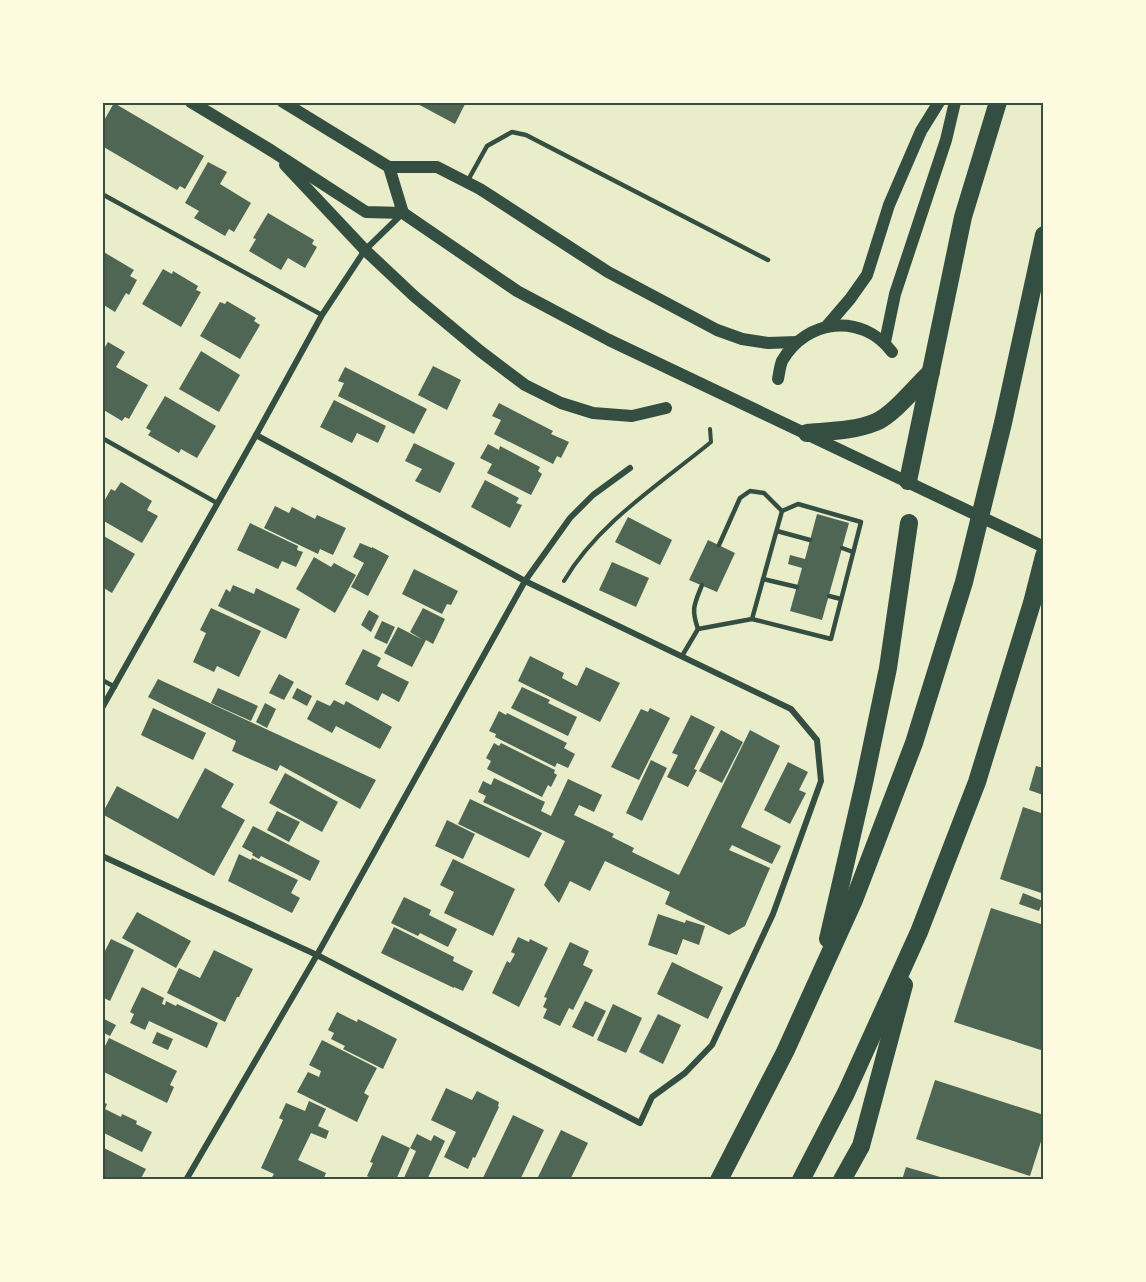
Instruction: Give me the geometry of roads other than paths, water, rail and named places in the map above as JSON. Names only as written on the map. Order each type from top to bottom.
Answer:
[{"type":"highway","points":[[908,481],[963,217],[998,102]]},
{"type":"highway","points":[[719,1180],[785,1052],[854,900],[914,743],[964,582],[1003,423],[1044,235]]},
{"type":"highway","points":[[807,433],[850,430],[877,422],[892,411],[931,372]]},
{"type":"highway","points":[[819,978],[888,668],[909,523]]},
{"type":"highway","points":[[801,1180],[846,1093],[919,932],[977,782],[1032,603],[1044,556]]},
{"type":"highway","points":[[842,1180],[861,1146],[919,932]]},
{"type":"main road","points":[[191,102],[366,212],[403,213],[517,291],[609,340],[1044,547]]},
{"type":"main road","points":[[283,102],[389,166],[437,167],[467,182],[608,272],[717,330],[742,339],[768,343],[797,342]]},
{"type":"main road","points":[[826,327],[867,276],[889,204],[921,131],[939,102]]},
{"type":"main road","points":[[778,379],[781,363],[797,342],[810,332],[826,327],[847,325],[867,331],[888,347],[894,294],[946,140],[955,102]]},
{"type":"main road","points":[[272,151],[365,250],[414,296],[525,385],[561,403],[593,413],[632,416],[666,408]]},
{"type":"main road","points":[[389,166],[403,213]]},
{"type":"street","points":[[102,708],[322,315],[365,250],[403,213]]},
{"type":"street","points":[[102,856],[317,955],[640,1123],[652,1097],[685,1073],[712,1045],[773,914],[821,781],[817,741],[791,708],[525,581],[256,435]]},
{"type":"street","points":[[186,1180],[317,955],[525,581],[570,518],[593,495],[630,468]]},
{"type":"lane","points":[[467,182],[487,146],[512,132],[526,135],[768,260]]},
{"type":"lane","points":[[102,194],[322,315]]},
{"type":"lane","points":[[102,438],[217,502]]},
{"type":"lane","points":[[719,545],[740,498],[750,491],[764,493],[782,511]]},
{"type":"lane","points":[[682,656],[698,629],[752,619],[831,639],[861,522],[798,504],[782,511]]},
{"type":"lane","points":[[752,619],[782,511]]},
{"type":"lane","points":[[777,531],[810,540]]},
{"type":"lane","points":[[842,548],[853,552]]},
{"type":"lane","points":[[763,579],[797,587]]},
{"type":"lane","points":[[698,629],[693,615],[695,601],[702,585]]},
{"type":"lane","points":[[829,596],[841,599]]},
{"type":"lane","points":[[102,680],[115,687]]}]
